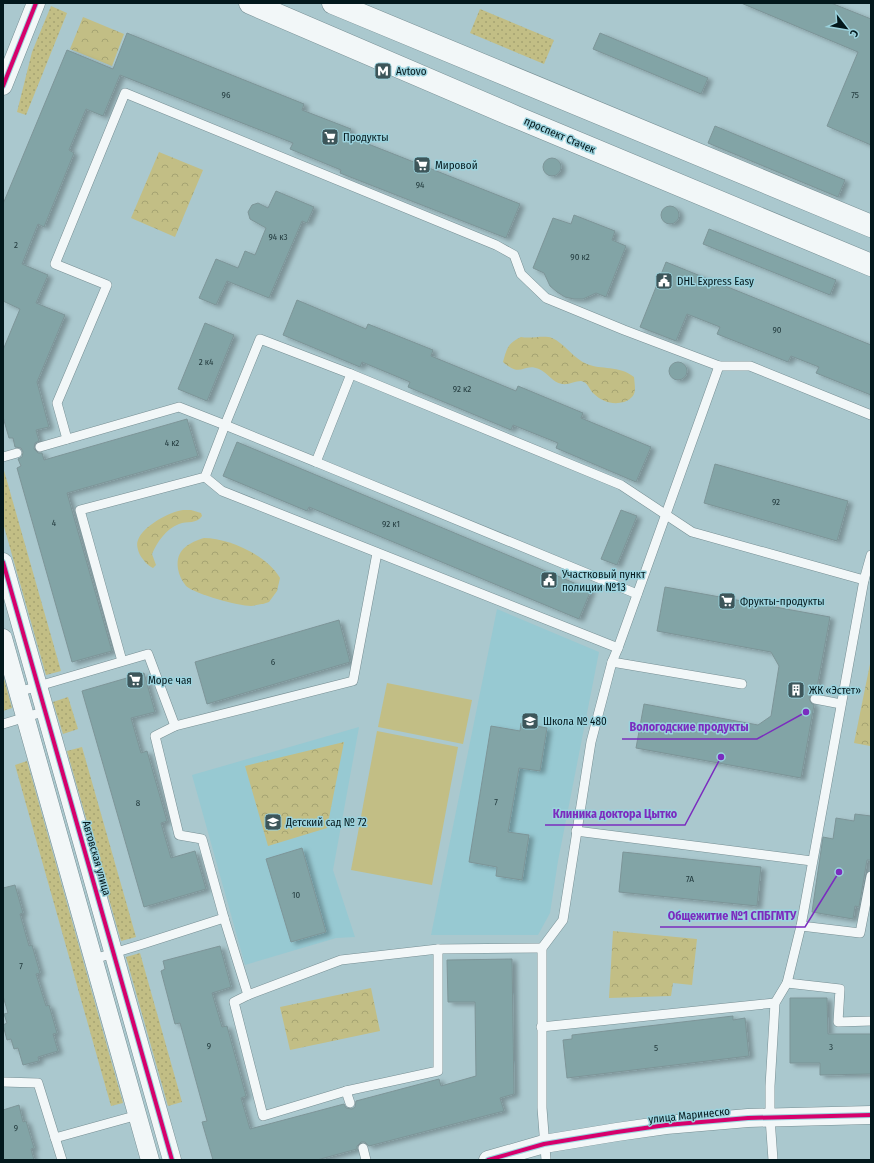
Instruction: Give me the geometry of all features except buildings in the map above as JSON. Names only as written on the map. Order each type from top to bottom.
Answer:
[{"type":"main road","name":"проспект Стачек","points":[[250,3],[523,120],[871,265]]},
{"type":"main road","points":[[333,3],[871,226]]},
{"type":"street","points":[[3,86],[36,3]]},
{"type":"street","name":"Автовская улица","points":[[3,562],[172,1160]]},
{"type":"street","points":[[3,638],[150,1160]]},
{"type":"street","name":"улица Маринеско","points":[[488,1160],[545,1152],[617,1132],[666,1125],[748,1118],[871,1115]]},
{"type":"lane","points":[[67,439],[57,403],[107,284],[55,264],[125,93],[496,245],[514,255],[521,274],[546,298],[719,366],[750,366],[871,414]]},
{"type":"lane","points":[[205,477],[260,339],[351,374],[622,485],[692,532],[864,580]]},
{"type":"lane","points":[[545,1152],[542,948],[563,920],[591,742],[612,662],[719,366]]},
{"type":"lane","points":[[316,462],[351,374]]},
{"type":"lane","points":[[40,447],[179,407],[637,594]]},
{"type":"lane","points":[[3,457],[17,453]]},
{"type":"lane","points":[[205,477],[222,491],[618,648]]},
{"type":"lane","points":[[122,661],[80,510],[205,477]]},
{"type":"lane","points":[[248,995],[224,918],[202,839],[179,835],[155,736],[175,726],[353,680],[377,553]]},
{"type":"lane","points":[[773,1160],[770,1118],[770,1086],[775,1003],[787,982],[801,926],[864,580],[871,555]]},
{"type":"lane","points":[[18,692],[148,654],[175,726]]},
{"type":"lane","points":[[612,662],[742,684]]},
{"type":"lane","points":[[815,699],[841,704]]},
{"type":"lane","points":[[3,724],[46,712]]},
{"type":"lane","points":[[576,831],[812,861]]},
{"type":"lane","points":[[801,926],[860,933],[871,876]]},
{"type":"lane","points":[[94,959],[224,918]]},
{"type":"lane","points":[[438,949],[438,1071],[346,1091],[263,1116],[234,1002],[248,995],[341,960],[438,949],[542,948]]},
{"type":"lane","points":[[787,982],[840,989],[838,1022],[871,1021]]},
{"type":"lane","points":[[542,1028],[775,1003]]},
{"type":"lane","points":[[3,1082],[38,1083],[62,1160]]},
{"type":"lane","points":[[346,1091],[350,1103]]},
{"type":"lane","points":[[55,1138],[138,1116]]},
{"type":"lane","points":[[363,1148],[366,1160]]},
{"type":"shaded area","name":"Школа № 480","points":[[497,609],[599,652],[558,861],[550,913],[538,935],[431,935]]},
{"type":"shaded area","name":"Детский сад № 72","points":[[359,727],[333,870],[355,937],[336,938],[245,965],[192,775]]},
{"type":"green space","points":[[51,6],[67,13],[26,115],[17,112],[32,52]]},
{"type":"green space","points":[[480,9],[554,40],[544,64],[470,33]]},
{"type":"green space","points":[[83,17],[124,34],[112,66],[70,49]]},
{"type":"green space","points":[[159,152],[203,170],[175,237],[131,218]]},
{"type":"green space","points":[[521,337],[552,338],[561,343],[582,362],[592,366],[616,369],[628,373],[634,377],[634,395],[624,402],[608,402],[596,396],[587,384],[581,381],[562,384],[534,367],[519,370],[509,367],[503,362],[507,350],[513,341]]},
{"type":"green space","points":[[3,467],[61,671],[46,675],[3,523]]},
{"type":"green space","points":[[191,510],[201,513],[202,516],[200,519],[195,521],[174,526],[166,533],[156,545],[152,554],[156,565],[153,568],[151,567],[140,555],[137,542],[145,530],[157,520],[177,511]]},
{"type":"green space","points":[[204,538],[225,541],[236,545],[267,562],[280,578],[277,591],[269,602],[251,606],[237,604],[207,596],[186,586],[178,571],[179,557],[184,548],[193,542]]},
{"type":"green space","points":[[871,659],[871,745],[870,746],[854,743]]},
{"type":"green space","points":[[3,675],[12,708],[3,711]]},
{"type":"green space","points":[[387,683],[472,700],[463,744],[378,727]]},
{"type":"green space","points":[[68,697],[78,729],[63,734],[53,702]]},
{"type":"green space","points":[[377,731],[458,747],[432,885],[351,870]]},
{"type":"green space","points":[[344,742],[327,828],[268,846],[245,766]]},
{"type":"green space","points":[[82,747],[136,937],[121,941],[67,751]]},
{"type":"green space","points":[[27,761],[123,1103],[111,1106],[15,765]]},
{"type":"green space","points":[[613,931],[697,939],[692,985],[673,983],[671,996],[609,998]]},
{"type":"green space","points":[[140,953],[182,1102],[168,1106],[126,957]]},
{"type":"green space","points":[[371,988],[380,1031],[290,1050],[280,1007]]},
{"type":"cycle path","points":[[3,86],[36,3]]},
{"type":"cycle path","points":[[3,562],[172,1160]]},
{"type":"cycle path","points":[[488,1160],[544,1144],[666,1125],[748,1118],[871,1115]]},
{"type":"place","name":"Avtovo","points":[[383,71]]},
{"type":"place","name":"Продукты","points":[[330,137]]},
{"type":"place","name":"Мировой","points":[[422,165]]},
{"type":"place","name":"DHL Express Easy","points":[[664,281]]},
{"type":"place","name":"Участковый пункт полиции №13","points":[[549,580]]},
{"type":"place","name":"Фрукты-продукты","points":[[727,601]]},
{"type":"place","name":"Море чая","points":[[135,680]]},
{"type":"place","name":"ЖК «Эстет»","points":[[796,690]]},
{"type":"place","name":"Вологодские продукты","points":[[806,712]]},
{"type":"place","name":"Школа № 480","points":[[530,721]]},
{"type":"place","name":"Клиника доктора Цытко","points":[[721,757]]},
{"type":"place","name":"Детский сад № 72","points":[[273,822]]},
{"type":"place","name":"Общежитие №1 СПБГМТУ","points":[[839,872]]}]
